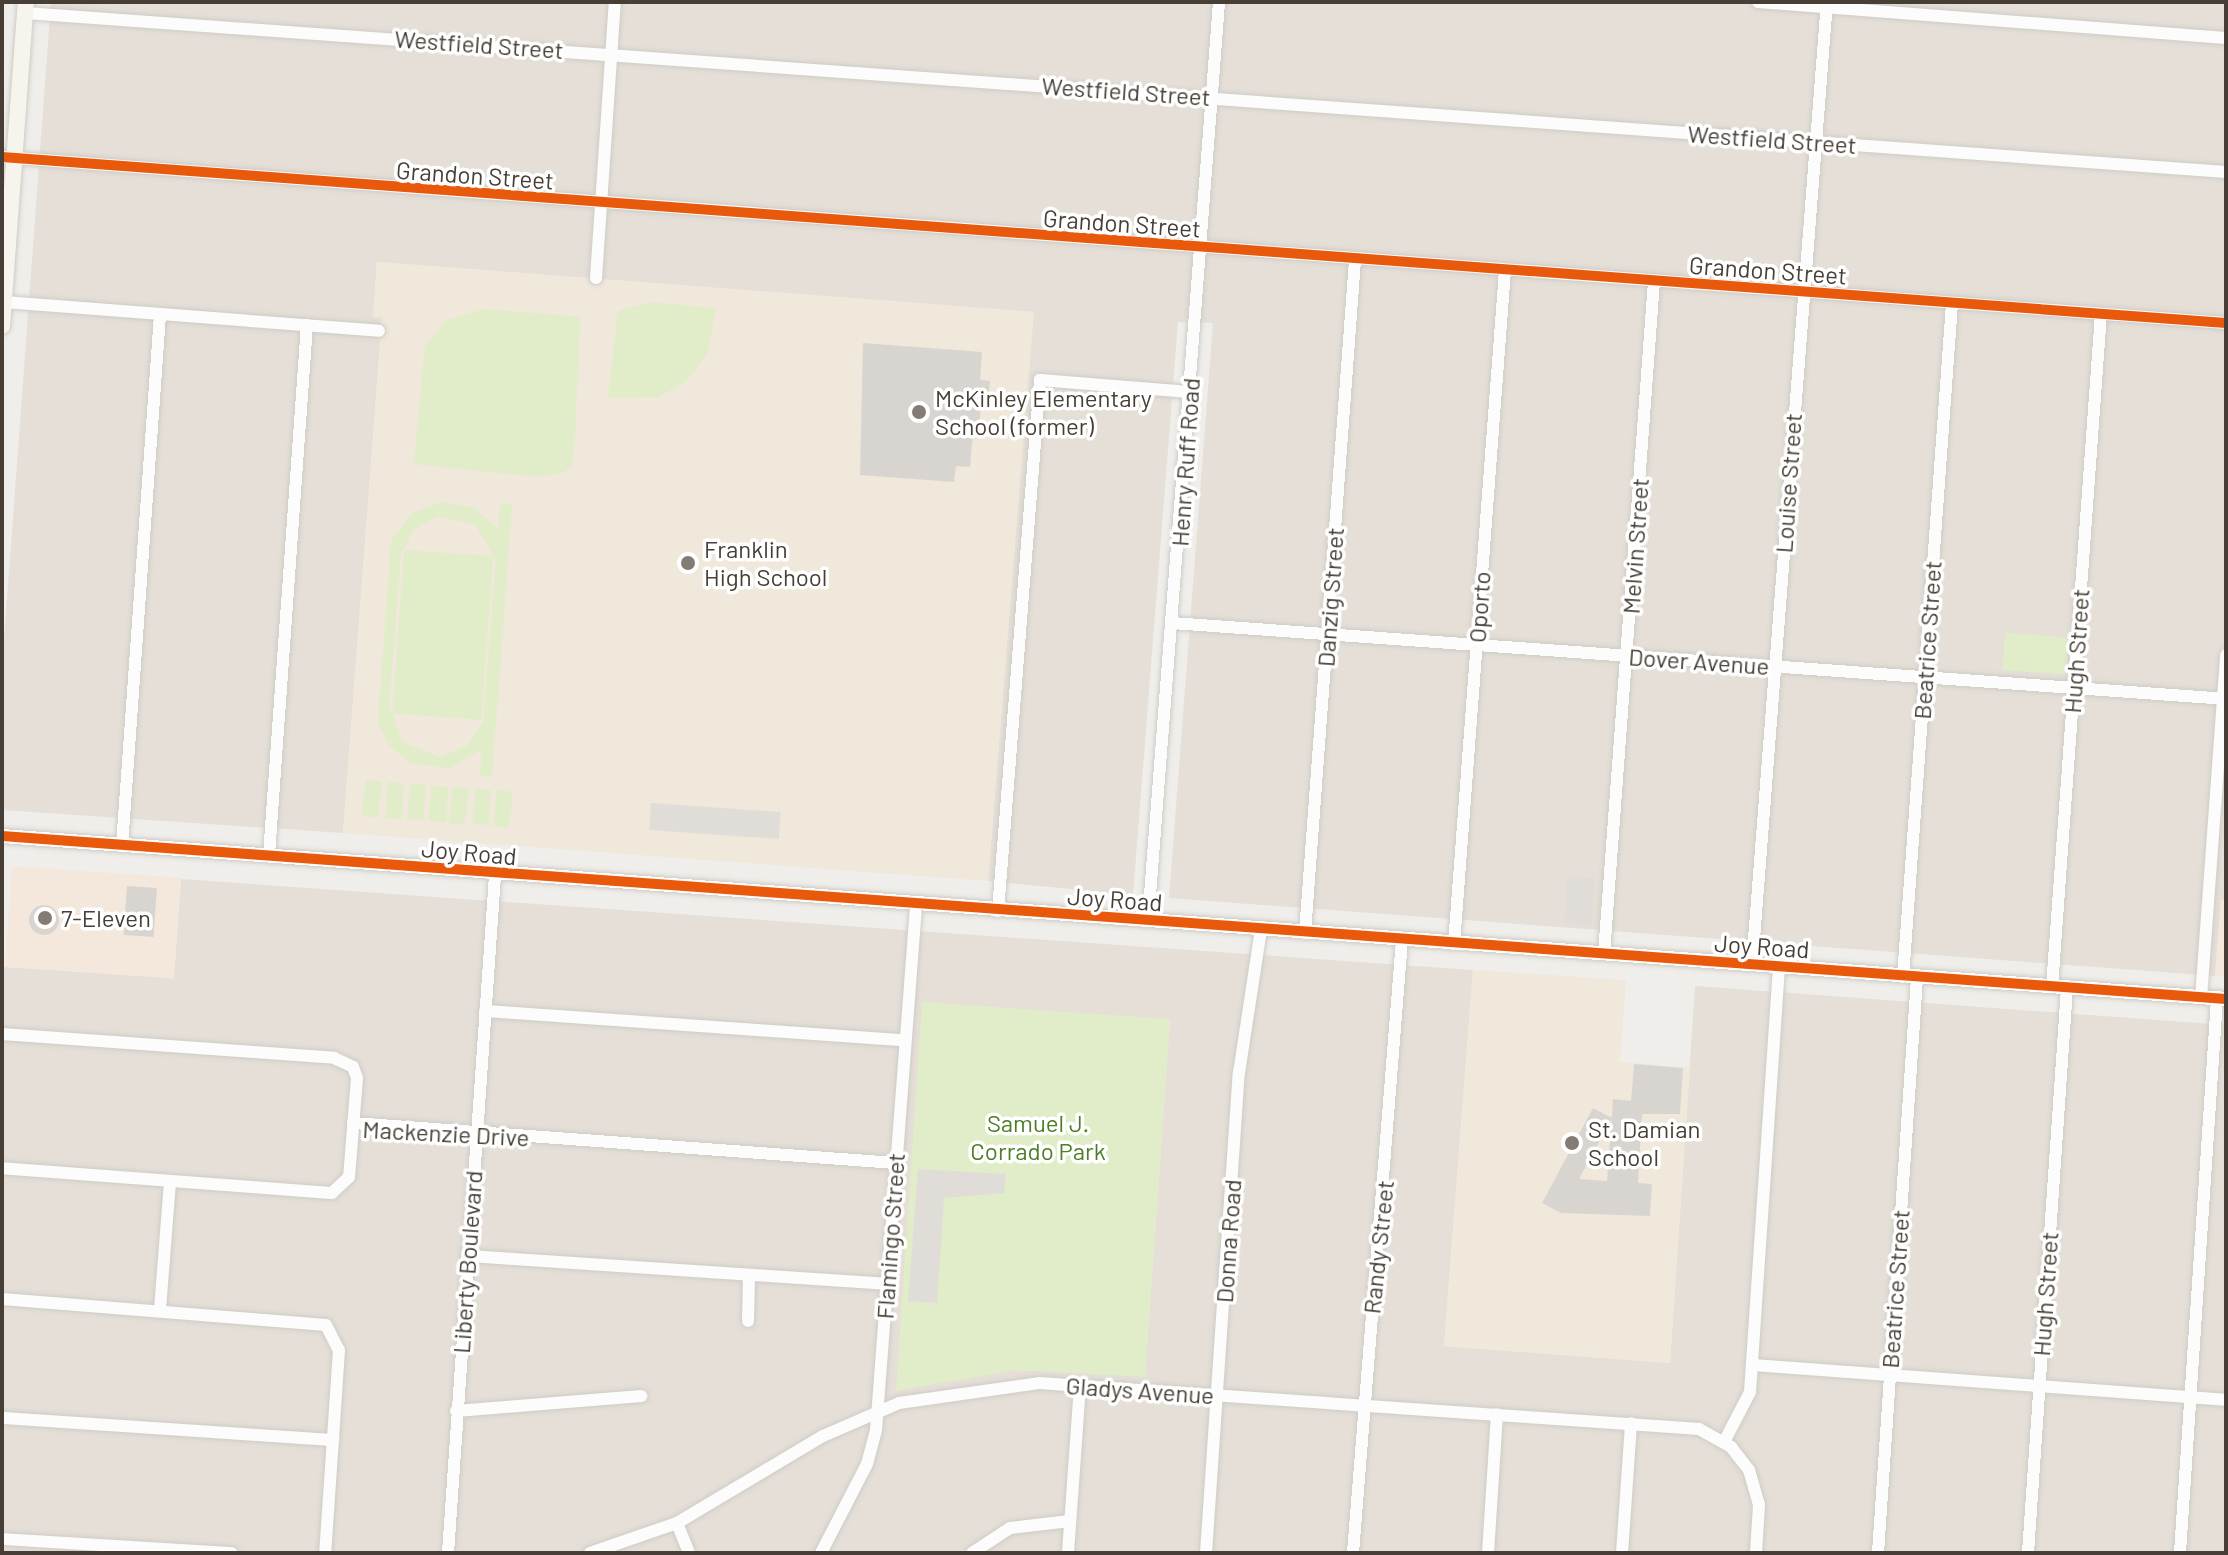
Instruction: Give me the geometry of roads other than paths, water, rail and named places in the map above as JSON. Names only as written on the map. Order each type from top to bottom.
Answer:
[{"type":"main road","points":[[2,326],[8,158],[26,7]]},
{"type":"street","points":[[596,278],[615,2]]},
{"type":"street","name":"Henry Ruff Road","points":[[1148,921],[1219,2]]},
{"type":"street","points":[[1758,2],[1827,4],[2226,38]]},
{"type":"street","name":"Louise Street","points":[[1752,965],[1827,4]]},
{"type":"street","name":"Westfield Street","points":[[26,7],[2226,172]]},
{"type":"street","name":"Grandon Street","points":[[8,158],[2226,323]]},
{"type":"street","name":"Danzig Street","points":[[1305,933],[1355,260]]},
{"type":"street","name":"Oporto","points":[[1454,944],[1505,271]]},
{"type":"street","name":"Melvin Street","points":[[1604,954],[1654,281]]},
{"type":"street","points":[[4,302],[379,331]]},
{"type":"street","name":"Beatrice Street","points":[[1878,1553],[1924,677],[1952,303]]},
{"type":"street","points":[[122,846],[160,314]]},
{"type":"street","name":"Hugh Street","points":[[2028,1553],[2060,988],[2073,688],[2101,314]]},
{"type":"street","points":[[269,855],[307,325]]},
{"type":"street","points":[[998,911],[1040,380],[1190,392]]},
{"type":"street","name":"Dover Avenue","points":[[1172,623],[2224,699]]},
{"type":"street","points":[[2201,998],[2226,655]]},
{"type":"street","name":"Joy Road","points":[[2,836],[916,906],[2222,999]]},
{"type":"street","name":"Liberty Boulevard","points":[[448,1553],[495,875]]},
{"type":"street","name":"Flamingo Street","points":[[821,1553],[867,1464],[878,1412],[916,906]]},
{"type":"street","name":"Donna Road","points":[[1206,1553],[1239,1073],[1261,930]]},
{"type":"street","name":"Randy Street","points":[[1353,1553],[1402,940]]},
{"type":"street","points":[[1756,1553],[1756,1489],[1744,1462],[1724,1442],[1745,1408],[1752,1365],[1779,967]]},
{"type":"street","points":[[2180,1553],[2222,999]]},
{"type":"street","points":[[485,1011],[904,1040]]},
{"type":"street","points":[[2,1034],[340,1059],[357,1073],[353,1123]]},
{"type":"street","name":"Mackenzie Drive","points":[[2,1168],[337,1191],[349,1177],[353,1123],[895,1163]]},
{"type":"street","points":[[160,1309],[170,1181]]},
{"type":"street","points":[[467,1256],[887,1284]]},
{"type":"street","points":[[748,1321],[749,1276]]},
{"type":"street","points":[[2,1299],[306,1318],[331,1330],[339,1350],[325,1553]]},
{"type":"street","points":[[1752,1365],[2226,1400]]},
{"type":"street","points":[[1068,1553],[1080,1385]]},
{"type":"street","name":"Gladys Avenue","points":[[590,1553],[677,1523],[823,1436],[878,1412],[973,1388],[1080,1385],[1683,1426],[1724,1442]]},
{"type":"street","points":[[456,1411],[641,1396]]},
{"type":"street","points":[[1488,1553],[1497,1414]]},
{"type":"street","points":[[2,1418],[333,1440]]},
{"type":"street","points":[[1622,1553],[1631,1423]]},
{"type":"street","points":[[972,1553],[1010,1528],[1070,1521]]},
{"type":"street","points":[[677,1523],[689,1553]]},
{"type":"street","points":[[2,1539],[86,1548],[232,1553]]},
{"type":"place","name":"McKinley Elementary School (former)","points":[[919,412]]},
{"type":"place","name":"Franklin High School","points":[[688,563]]},
{"type":"place","name":"7-Eleven","points":[[45,918]]},
{"type":"place","name":"St. Damian School","points":[[1572,1143]]},
{"type":"park label","name":"Samuel J. Corrado Park","points":[[1038,1137]]}]
